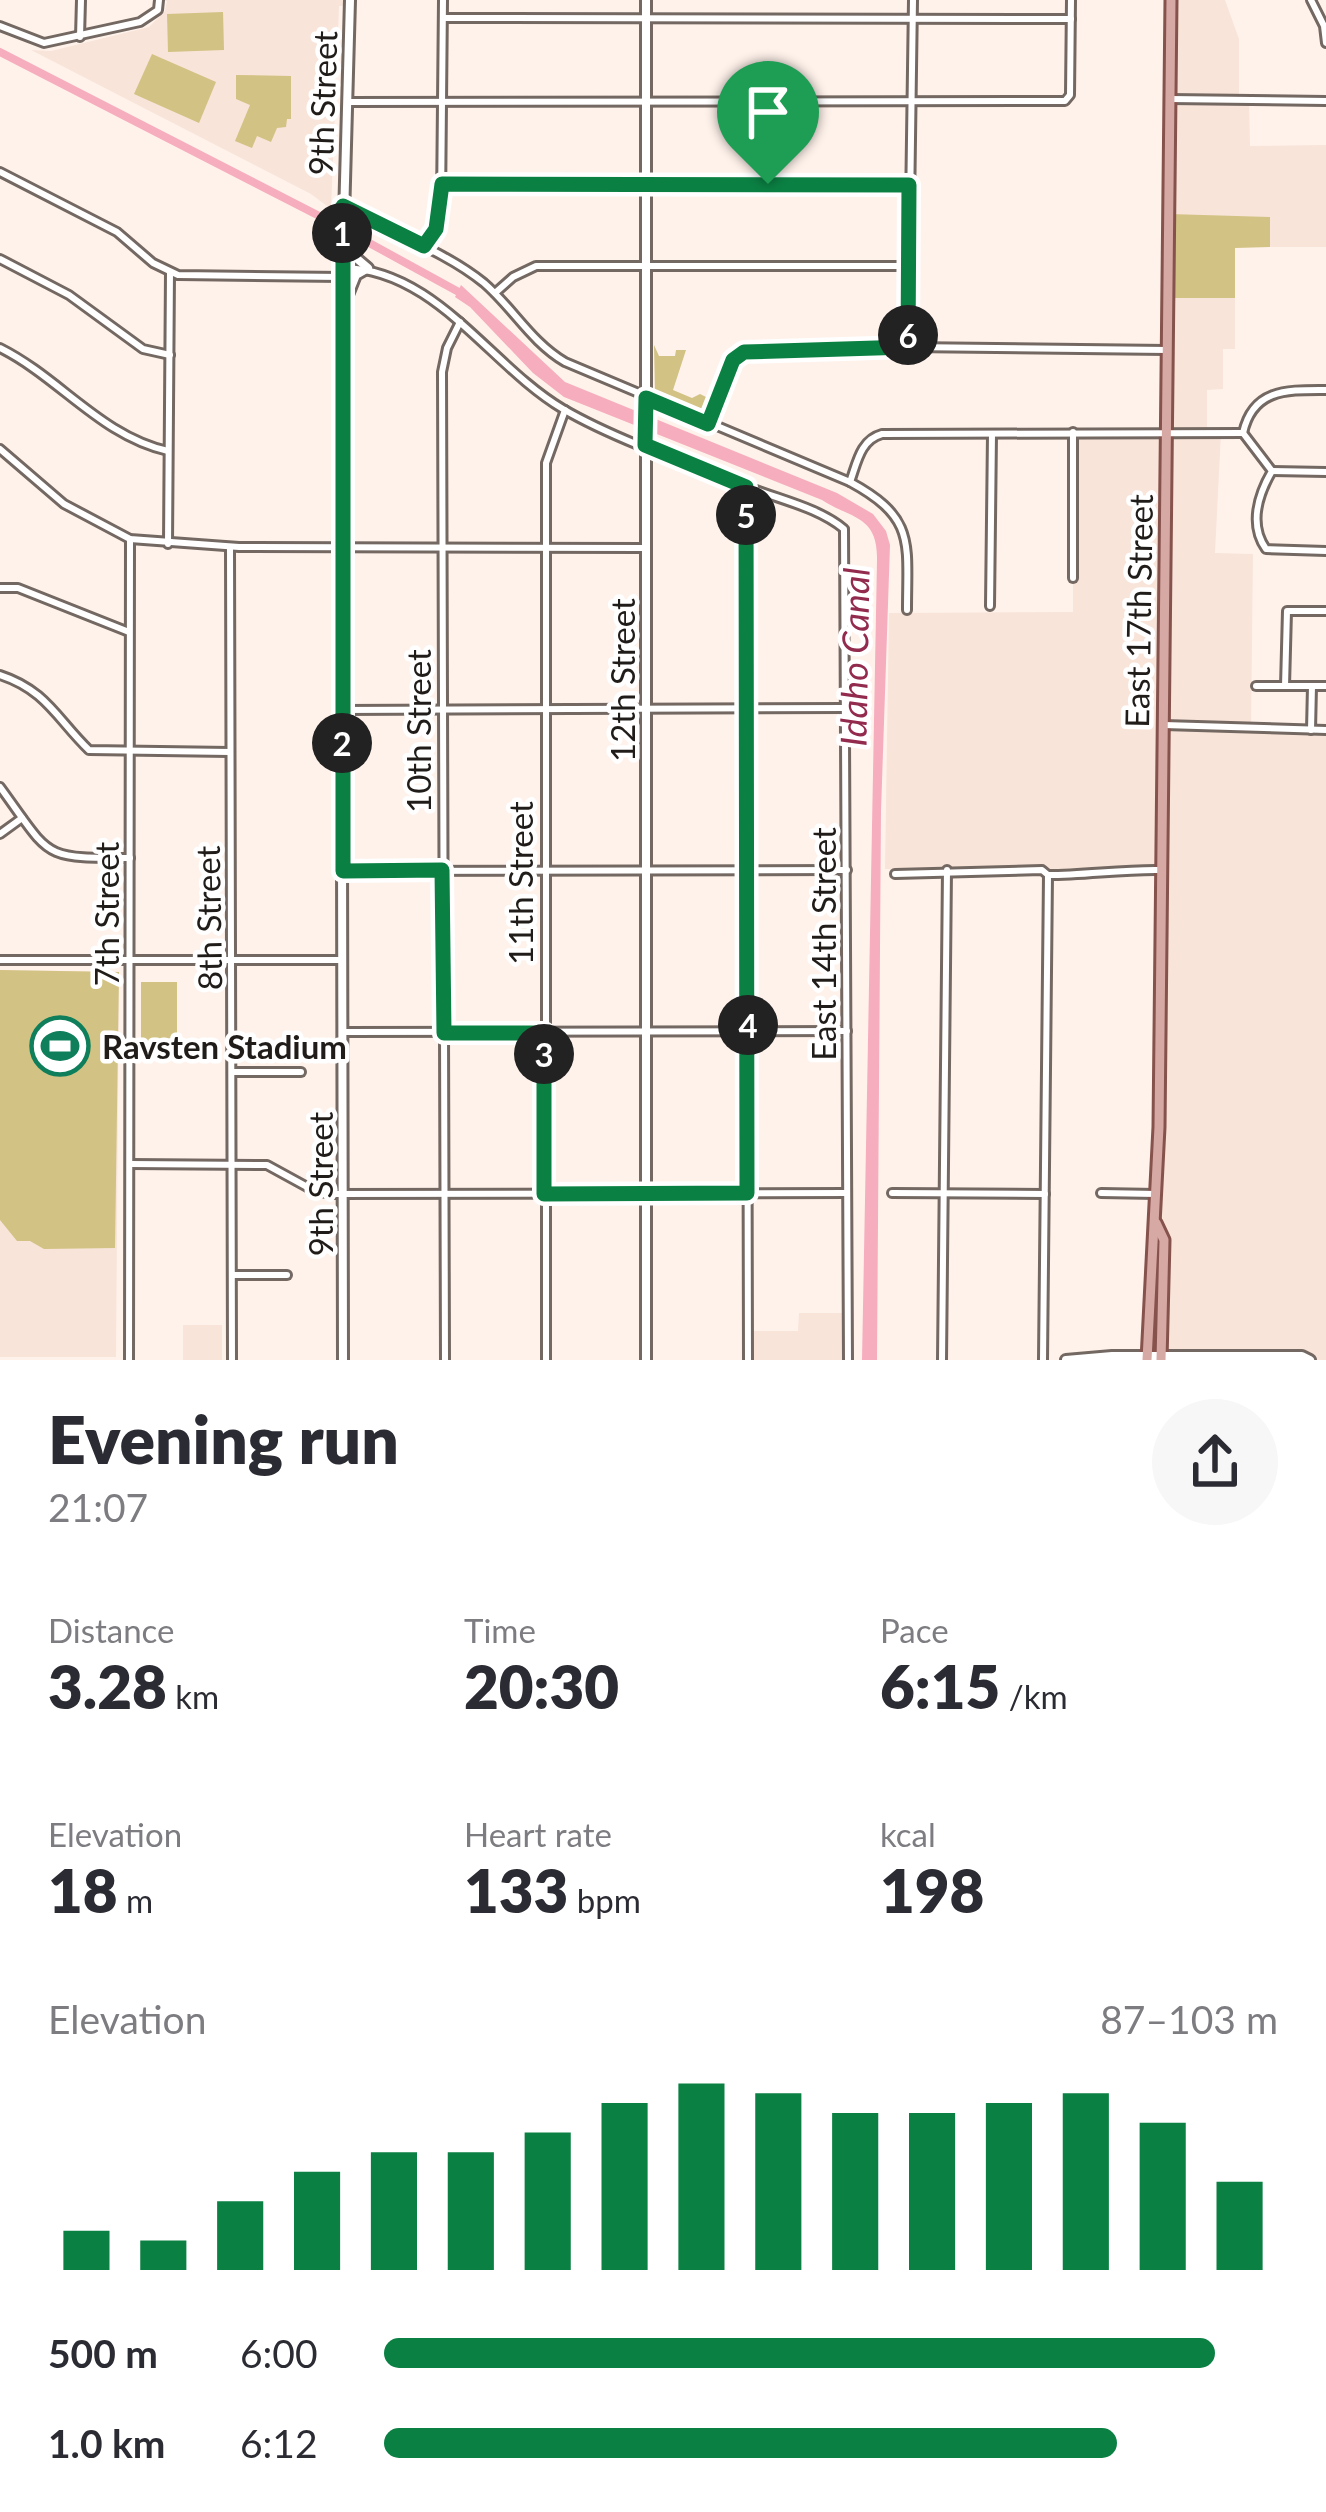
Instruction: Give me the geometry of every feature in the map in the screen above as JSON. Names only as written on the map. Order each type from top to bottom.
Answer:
[{"type":"main road","name":"East 17th Street","points":[[1147,1358],[1151,1239],[1156,1222],[1171,0]]},
{"type":"main road","name":"East 17th Street","points":[[1156,1222],[1163,1240],[1161,1358]]},
{"type":"street","points":[[80,37],[81,0]]},
{"type":"street","points":[[0,26],[37,43],[80,37],[148,19],[158,10],[159,0]]},
{"type":"street","name":"9th Street","points":[[343,1360],[341,311],[350,0]]},
{"type":"street","points":[[424,246],[436,229],[442,184],[443,0]]},
{"type":"street","name":"12th Street","points":[[646,0],[646,1360]]},
{"type":"street","points":[[908,347],[913,0]]},
{"type":"street","points":[[347,102],[1069,99],[1071,0]]},
{"type":"street","points":[[1311,0],[1324,26],[1326,43]]},
{"type":"street","points":[[443,18],[1071,19]]},
{"type":"street","points":[[1170,99],[1326,100]]},
{"type":"street","points":[[0,172],[117,232],[170,272],[342,273],[368,268]]},
{"type":"street","points":[[442,184],[909,185]]},
{"type":"street","points":[[343,206],[455,263],[495,293],[555,356],[850,482],[888,506],[899,521],[907,548],[907,610]]},
{"type":"street","points":[[342,245],[368,268],[441,305],[528,386],[566,410],[645,439],[746,487],[748,1360]]},
{"type":"street","points":[[0,259],[69,295],[143,350],[170,355]]},
{"type":"street","points":[[495,293],[536,266],[908,266]]},
{"type":"street","points":[[341,311],[356,275],[368,268]]},
{"type":"street","points":[[168,544],[170,272]]},
{"type":"street","name":"10th Street","points":[[445,1360],[442,372],[460,322]]},
{"type":"street","points":[[708,424],[733,360],[744,352],[908,347],[1167,350]]},
{"type":"street","points":[[0,348],[114,430],[142,445],[168,451]]},
{"type":"street","points":[[1243,433],[1249,414],[1266,396],[1281,390],[1326,391]]},
{"type":"street","name":"11th Street","points":[[545,1360],[546,463],[566,410]]},
{"type":"street","points":[[1072,432],[1072,578]]},
{"type":"street","points":[[850,482],[863,447],[872,437],[1243,433]]},
{"type":"street","points":[[1243,433],[1272,471]]},
{"type":"street","points":[[990,607],[992,434]]},
{"type":"street","points":[[0,449],[64,504],[130,539],[230,547],[645,548]]},
{"type":"street","points":[[1272,471],[1326,472]]},
{"type":"street","points":[[1272,471],[1260,491],[1258,532],[1266,549],[1326,551]]},
{"type":"street","name":"East 14th Street","points":[[746,487],[844,529],[848,1360]]},
{"type":"street","name":"7th Street","points":[[129,1360],[130,539]]},
{"type":"street","name":"8th Street","points":[[230,547],[232,1360]]},
{"type":"street","points":[[0,588],[18,588],[129,632]]},
{"type":"street","points":[[1285,686],[1287,611],[1326,611]]},
{"type":"street","points":[[0,675],[50,703],[89,749],[230,752]]},
{"type":"street","points":[[1256,686],[1326,686]]},
{"type":"street","points":[[1311,730],[1312,686]]},
{"type":"street","points":[[342,710],[846,708]]},
{"type":"street","points":[[1163,725],[1326,730]]},
{"type":"street","points":[[0,788],[54,854],[130,858]]},
{"type":"street","points":[[0,834],[22,818]]},
{"type":"street","points":[[343,871],[847,870]]},
{"type":"street","points":[[942,1360],[947,870]]},
{"type":"street","points":[[896,874],[1162,870]]},
{"type":"street","points":[[1043,1360],[1048,875]]},
{"type":"street","points":[[0,960],[343,960]]},
{"type":"street","points":[[343,1032],[847,1031]]},
{"type":"street","points":[[232,1072],[301,1072]]},
{"type":"street","points":[[130,1164],[268,1165],[320,1193],[343,1194],[847,1192]]},
{"type":"street","points":[[892,1193],[1045,1194]]},
{"type":"street","points":[[1101,1193],[1156,1194]]},
{"type":"street","points":[[232,1275],[287,1275]]},
{"type":"street","points":[[1066,1360],[1310,1360]]},
{"type":"shaded area","points":[[159,0],[350,0],[350,6],[339,6],[331,209],[311,194],[31,50],[51,51],[149,27],[165,11],[167,1]]},
{"type":"shaded area","points":[[1171,0],[1225,0],[1239,39],[1239,99],[1249,100],[1250,146],[1326,145],[1326,247],[1270,247],[1270,217],[1169,216]]},
{"type":"shaded area","points":[[223,12],[224,50],[168,52],[167,14]]},
{"type":"shaded area","points":[[152,54],[216,82],[199,123],[134,94]]},
{"type":"shaded area","points":[[236,75],[291,76],[291,119],[286,127],[277,128],[271,142],[257,136],[252,148],[235,141],[250,105],[236,99]]},
{"type":"shaded area","points":[[1169,214],[1270,217],[1270,247],[1235,248],[1235,298],[1168,298]]},
{"type":"shaded area","name":"Idaho Canal","points":[[461,285],[565,382],[837,493],[873,514],[886,531],[890,545],[881,811],[877,1360],[862,1360],[877,560],[873,534],[861,520],[822,500],[564,397],[455,297]]},
{"type":"shaded area","points":[[1168,298],[1235,298],[1235,349],[1223,349],[1223,389],[1207,390],[1207,432],[1221,433],[1215,553],[1253,554],[1251,728],[1326,730],[1326,1360],[1154,1360],[1162,870],[1048,875],[1042,870],[885,869],[889,613],[1073,612],[1073,432],[1166,432]]},
{"type":"shaded area","points":[[654,345],[659,356],[686,350],[673,390],[708,398],[703,410],[655,395]]},
{"type":"shaded area","points":[[0,970],[119,972],[116,1357],[0,1357]]},
{"type":"shaded area","name":"Ravsten Stadium","points":[[0,970],[119,972],[115,1248],[44,1249],[30,1241],[17,1241],[0,1220]]},
{"type":"shaded area","points":[[141,982],[177,982],[177,1046],[141,1046]]},
{"type":"shaded area","points":[[799,1313],[848,1313],[848,1360],[748,1360],[748,1331],[798,1331]]},
{"type":"shaded area","points":[[183,1325],[222,1325],[222,1360],[183,1360]]},
{"type":"waterway","name":"Idaho Canal","points":[[0,52],[466,296]]},
{"type":"place","name":"Ravsten Stadium","points":[[60,1046]]},
{"type":"route","points":[[442,184],[768,184],[909,185],[908,347],[744,352],[733,360],[708,424],[646,398],[645,445],[746,487],[747,1193],[544,1194],[544,1033],[444,1033],[442,870],[343,871],[343,206],[424,246],[436,229],[442,184]]}]
